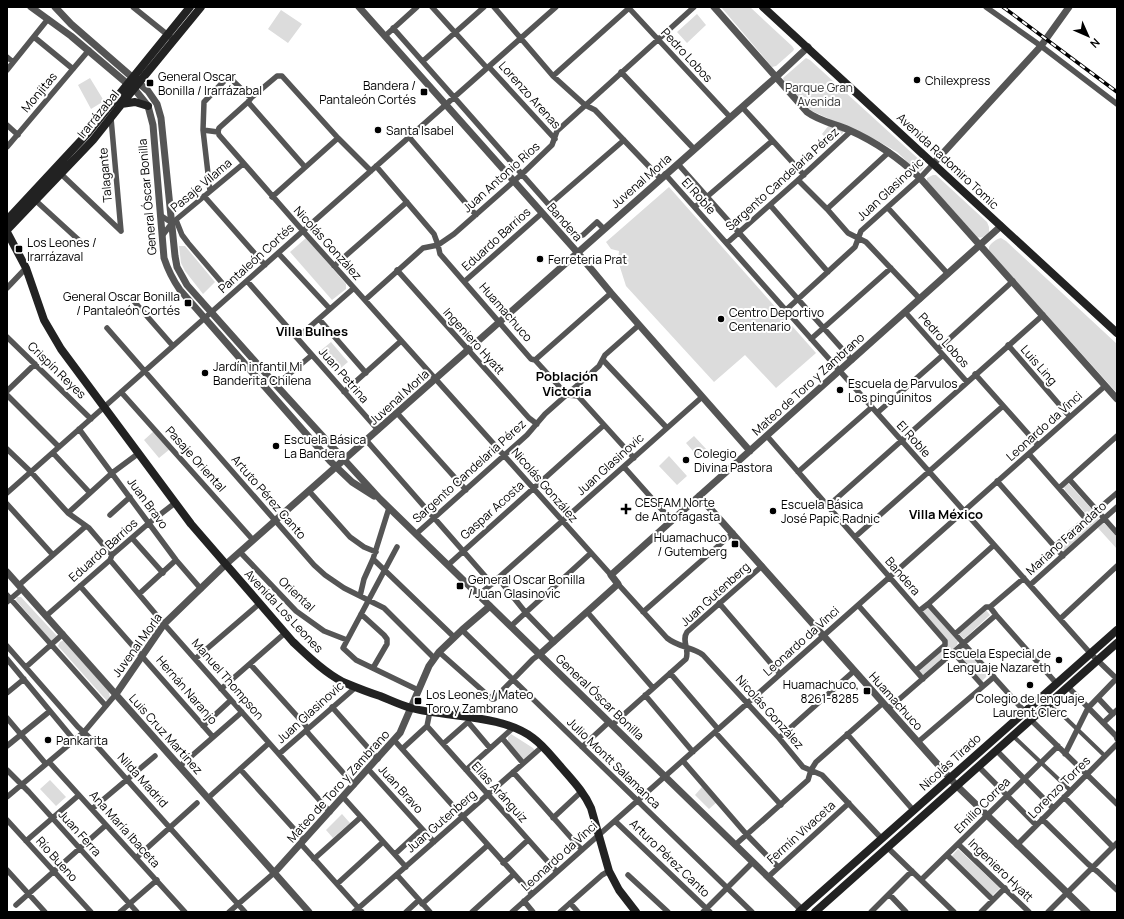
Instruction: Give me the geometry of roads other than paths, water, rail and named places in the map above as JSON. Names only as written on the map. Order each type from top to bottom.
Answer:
[{"type":"main road","name":"Irarrázabal","points":[[171,37],[190,7]]},
{"type":"main road","name":"Irarrázabal","points":[[7,220],[11,212],[87,134],[133,83],[171,37],[201,7]]},
{"type":"main road","name":"Avenida Radomiro Tomic","points":[[767,8],[1117,332]]},
{"type":"main road","name":"Irarrázabal","points":[[7,231],[84,150],[111,118],[133,83]]},
{"type":"main road","points":[[121,104],[135,102],[148,106]]},
{"type":"main road","name":"Avenida Los Leones","points":[[7,231],[26,268],[44,320],[61,349],[202,538],[285,633],[317,665],[333,676],[356,687],[411,708],[468,720],[514,727],[528,734],[543,746],[582,791],[591,808],[609,871],[619,890],[636,912]]},
{"type":"main road","points":[[7,246],[16,247]]},
{"type":"main road","name":"Nicolás Tirado","points":[[801,911],[1117,630]]},
{"type":"main road","name":"Nicolás Tirado","points":[[815,912],[1117,643]]},
{"type":"street","name":"General Óscar Bonilla","points":[[30,7],[133,83],[152,95],[160,113],[174,222],[177,267],[187,285],[380,499],[736,845],[801,911]]},
{"type":"street","name":"General Óscar Bonilla","points":[[55,7],[133,83],[148,106],[153,125],[164,258],[168,272],[180,290],[204,318],[336,467],[357,485],[380,499]]},
{"type":"street","points":[[133,7],[171,37]]},
{"type":"street","points":[[385,36],[417,7]]},
{"type":"street","name":"Lorenzo Arenas","points":[[432,7],[555,139]]},
{"type":"street","points":[[423,61],[484,7]]},
{"type":"street","name":"El Roble","points":[[494,7],[554,76],[585,105],[595,110],[624,140],[695,207],[839,371],[1060,618],[1090,654],[1117,679]]},
{"type":"street","name":"Pantaleón Cortés","points":[[7,493],[555,7]]},
{"type":"street","name":"Juan Antonio Ríos","points":[[364,300],[396,270],[424,248],[438,245],[454,234],[476,215],[552,145],[557,131],[694,7]]},
{"type":"street","points":[[714,7],[803,109],[810,114],[851,130],[872,141],[903,162],[920,178],[1117,399]]},
{"type":"street","points":[[986,7],[1042,46],[1117,104]]},
{"type":"street","name":"Juan Glasinovic","points":[[786,310],[855,248],[861,231],[888,208],[934,164],[1042,46],[1069,7]]},
{"type":"street","name":"Bandera","points":[[362,8],[750,451]]},
{"type":"street","points":[[554,76],[629,8]]},
{"type":"street","name":"Pedro Lobos","points":[[629,8],[730,117]]},
{"type":"street","points":[[7,70],[48,19]]},
{"type":"street","name":"Bandera","points":[[393,28],[549,205],[580,236],[597,222],[604,229]]},
{"type":"street","points":[[34,37],[73,69]]},
{"type":"street","name":"Juvenal Morla","points":[[7,797],[84,732],[116,694],[164,624],[225,565],[345,460],[576,252],[775,78],[808,47]]},
{"type":"street","name":"Monjitas","points":[[7,147],[88,50]]},
{"type":"street","points":[[7,57],[13,62]]},
{"type":"street","points":[[621,72],[694,149]]},
{"type":"street","points":[[203,130],[218,132],[219,128],[277,76],[282,76],[370,171]]},
{"type":"street","points":[[210,191],[203,130],[204,102],[225,80],[231,79],[305,167]]},
{"type":"street","points":[[742,106],[804,175]]},
{"type":"street","name":"Talagante","points":[[60,174],[121,231],[111,118]]},
{"type":"street","points":[[7,125],[18,135]]},
{"type":"street","name":"Sargento Candelaria Pérez","points":[[727,243],[804,175],[851,130]]},
{"type":"street","name":"Nicolás González","points":[[218,132],[243,164],[272,197],[667,638],[675,644],[703,655],[779,738],[803,767],[822,775],[882,840]]},
{"type":"street","points":[[409,137],[476,215]]},
{"type":"street","points":[[272,197],[338,138]]},
{"type":"street","points":[[549,205],[624,140]]},
{"type":"street","points":[[695,207],[772,141]]},
{"type":"street","points":[[827,209],[889,152]]},
{"type":"street","name":"Pasaje Vilama","points":[[162,236],[174,222],[243,164]]},
{"type":"street","name":"El Roble","points":[[678,164],[852,360]]},
{"type":"street","name":"Huamachuco","points":[[376,166],[434,234],[440,254],[465,281],[531,359],[535,360],[567,395],[578,396],[634,458]]},
{"type":"street","name":"Pedro Lobos","points":[[798,180],[848,233],[866,242],[920,299]]},
{"type":"street","points":[[204,196],[265,265]]},
{"type":"street","points":[[35,200],[82,243]]},
{"type":"street","points":[[334,266],[406,202]]},
{"type":"street","points":[[770,205],[828,272]]},
{"type":"street","points":[[888,208],[948,274]]},
{"type":"street","name":"Eduardo Barrios","points":[[465,281],[542,213]]},
{"type":"street","name":"Pasaje Vilama","points":[[160,215],[174,222]]},
{"type":"street","name":"General Óscar Bonilla","points":[[174,222],[188,243],[223,284]]},
{"type":"street","name":"Mateo de Toro y Zambrano","points":[[611,575],[1001,226]]},
{"type":"street","points":[[278,253],[330,309]]},
{"type":"street","points":[[7,288],[26,268]]},
{"type":"street","points":[[811,339],[891,268]]},
{"type":"street","name":"Ingeniero Hyatt","points":[[396,270],[536,424]]},
{"type":"street","name":"Juan Petrina","points":[[247,280],[378,430]]},
{"type":"street","points":[[938,349],[1013,281]]},
{"type":"street","points":[[297,338],[354,288]]},
{"type":"street","points":[[535,360],[611,293]]},
{"type":"street","points":[[132,299],[173,346]]},
{"type":"street","name":"Pedro Lobos","points":[[905,312],[967,382]]},
{"type":"street","points":[[828,506],[1043,315]]},
{"type":"street","points":[[319,319],[366,373]]},
{"type":"street","name":"Sargento Candelaria Pérez","points":[[416,534],[527,435],[545,414],[600,366],[605,355],[639,325]]},
{"type":"street","name":"Artuto Pérez Canto","points":[[107,328],[275,521],[320,570],[336,583],[380,605],[434,658]]},
{"type":"street","name":"Crispín Reyes","points":[[7,337],[91,419]]},
{"type":"street","points":[[344,392],[401,341]]},
{"type":"street","name":"Luis Ling","points":[[1008,345],[1070,417]]},
{"type":"street","points":[[276,385],[312,354]]},
{"type":"street","points":[[878,414],[943,355]]},
{"type":"street","points":[[603,360],[667,428]]},
{"type":"street","points":[[7,391],[35,364]]},
{"type":"street","name":"Pedro Lobos","points":[[975,374],[1038,445]]},
{"type":"street","name":"Leonardo da Vinci","points":[[512,912],[1105,386]]},
{"type":"street","name":"Pasaje Oriental","points":[[121,392],[253,540]]},
{"type":"street","points":[[7,395],[59,447]]},
{"type":"street","name":"Juan Glasinovic","points":[[479,595],[702,397]]},
{"type":"street","points":[[855,537],[1003,406]]},
{"type":"street","points":[[798,472],[872,408]]},
{"type":"street","points":[[397,413],[466,490]]},
{"type":"street","name":"Gaspar Acosta","points":[[448,565],[604,425]]},
{"type":"street","name":"Juan Bravo","points":[[79,429],[176,560],[201,589]]},
{"type":"street","name":"Bandera","points":[[767,436],[919,611],[928,604],[1025,712]]},
{"type":"street","points":[[1029,454],[1059,488],[1117,436]]},
{"type":"street","points":[[366,440],[492,584]]},
{"type":"street","name":"Manuel Thompson","points":[[7,449],[31,472],[68,513],[86,526],[164,624],[330,812]]},
{"type":"street","points":[[53,453],[90,493]]},
{"type":"street","points":[[68,513],[112,473],[139,453]]},
{"type":"street","points":[[624,467],[672,521]]},
{"type":"street","points":[[1069,478],[1117,533]]},
{"type":"street","points":[[998,482],[1063,556]]},
{"type":"street","name":"Mariano Farandato","points":[[1055,546],[1086,519],[1059,488]]},
{"type":"street","points":[[309,491],[350,537],[359,544],[376,552]]},
{"type":"street","name":"Mariano Farandato","points":[[1098,510],[1117,493]]},
{"type":"street","name":"Huamachuco","points":[[699,496],[950,779],[1087,912]]},
{"type":"street","points":[[110,515],[130,497]]},
{"type":"street","name":"Eduardo Barrios","points":[[46,616],[149,523],[175,503]]},
{"type":"street","points":[[7,504],[53,555]]},
{"type":"street","name":"Mariano Farandato","points":[[1030,585],[1117,507]]},
{"type":"street","points":[[360,596],[364,579],[376,552],[390,508]]},
{"type":"street","points":[[86,526],[8,598],[106,706]]},
{"type":"street","points":[[643,612],[733,533]]},
{"type":"street","points":[[132,538],[163,573]]},
{"type":"street","points":[[928,604],[994,545]]},
{"type":"street","points":[[396,547],[343,648],[356,660],[418,690]]},
{"type":"street","name":"Oriental","points":[[240,552],[296,611],[324,631],[347,640]]},
{"type":"street","points":[[511,626],[591,553]]},
{"type":"street","points":[[373,559],[454,637]]},
{"type":"street","points":[[139,594],[176,560]]},
{"type":"street","name":"Juan Gutenberg","points":[[582,747],[686,659],[685,634],[762,566]]},
{"type":"street","points":[[1060,618],[1117,566]]},
{"type":"street","name":"Luis Cruz Martínez","points":[[7,572],[309,912]]},
{"type":"street","name":"General Óscar Bonilla","points":[[498,578],[526,613],[554,642]]},
{"type":"street","name":"Mariano Farandato","points":[[955,634],[986,607],[990,607],[1024,578]]},
{"type":"street","points":[[440,652],[492,700],[533,659],[588,613],[618,584]]},
{"type":"street","name":"Hernán Naranjo","points":[[80,586],[213,737]]},
{"type":"street","points":[[719,603],[780,674]]},
{"type":"street","points":[[195,659],[259,604]]},
{"type":"street","points":[[858,605],[923,679]]},
{"type":"street","name":"Mateo de Toro y Zambrano","points":[[229,912],[274,873],[378,759],[402,729],[418,690],[434,658],[454,637],[490,606]]},
{"type":"street","points":[[990,607],[1057,684]]},
{"type":"street","points":[[916,670],[945,645],[945,641],[919,611]]},
{"type":"street","points":[[588,613],[653,688]]},
{"type":"street","points":[[361,614],[387,639],[387,644],[373,668]]},
{"type":"street","points":[[888,709],[996,614]]},
{"type":"street","name":"Julio Montt Salamanca","points":[[462,630],[752,912]]},
{"type":"street","points":[[221,689],[285,633]]},
{"type":"street","points":[[26,667],[63,634]]},
{"type":"street","name":"Nilda Madrid","points":[[7,646],[245,912]]},
{"type":"street","points":[[953,652],[984,686]]},
{"type":"street","points":[[7,659],[74,740]]},
{"type":"street","points":[[250,664],[306,726],[308,733],[354,785]]},
{"type":"street","points":[[779,738],[854,671]]},
{"type":"street","points":[[670,673],[716,731],[781,805]]},
{"type":"street","points":[[918,742],[994,677]]},
{"type":"street","points":[[7,693],[24,679]]},
{"type":"street","points":[[1065,754],[1088,708],[1117,679]]},
{"type":"street","name":"Juan Glasinovic","points":[[279,754],[356,687]]},
{"type":"street","points":[[1068,687],[1116,736],[1117,739]]},
{"type":"street","points":[[645,695],[693,752]]},
{"type":"street","points":[[1098,698],[1115,712],[1103,723]]},
{"type":"street","points":[[203,726],[231,700]]},
{"type":"street","points":[[736,845],[808,780],[811,770],[816,762],[883,703]]},
{"type":"street","points":[[1050,703],[1105,756]]},
{"type":"street","points":[[332,708],[378,759]]},
{"type":"street","points":[[7,746],[50,711]]},
{"type":"street","points":[[428,726],[430,711]]},
{"type":"street","points":[[180,766],[242,712]]},
{"type":"street","name":"Ana María Ibaceta","points":[[7,718],[185,912]]},
{"type":"street","points":[[443,744],[468,720],[490,748]]},
{"type":"street","points":[[1031,720],[1117,804]]},
{"type":"street","name":"Mateo de Toro y Zambrano","points":[[402,749],[428,726]]},
{"type":"street","name":"Elías Aránguiz","points":[[428,726],[557,872]]},
{"type":"street","points":[[466,770],[514,727]]},
{"type":"street","points":[[847,734],[914,811]]},
{"type":"street","points":[[1014,736],[1071,791]]},
{"type":"street","points":[[502,738],[523,763]]},
{"type":"street","points":[[394,740],[532,894]]},
{"type":"street","name":"Juan Glasinovic","points":[[208,798],[269,743]]},
{"type":"street","name":"Lorenzo Torres","points":[[1017,844],[1117,744]]},
{"type":"street","name":"Juan Gutenberg","points":[[358,911],[543,746]]},
{"type":"street","name":"Emilio Correa","points":[[921,880],[1058,746]]},
{"type":"street","points":[[997,751],[1053,808]]},
{"type":"street","points":[[92,809],[155,756]]},
{"type":"street","points":[[683,761],[747,835],[778,867]]},
{"type":"street","points":[[978,767],[1036,825]]},
{"type":"street","points":[[240,769],[303,842],[314,859],[337,884],[358,911]]},
{"type":"street","name":"Juan Bravo","points":[[368,769],[434,842]]},
{"type":"street","name":"Juan Ferra","points":[[7,770],[137,912]]},
{"type":"street","points":[[513,772],[582,850]]},
{"type":"street","points":[[553,818],[582,791]]},
{"type":"street","points":[[26,841],[79,795]]},
{"type":"street","points":[[343,797],[406,867]]},
{"type":"street","points":[[1048,912],[1115,845],[1064,797]]},
{"type":"street","points":[[136,858],[197,803]]},
{"type":"street","name":"Fermín Vivaceta","points":[[768,877],[849,803]]},
{"type":"street","points":[[314,859],[361,817]]},
{"type":"street","points":[[1042,819],[1117,890]]},
{"type":"street","name":"Río Bueno","points":[[7,820],[91,912]]},
{"type":"street","name":"Arturo Pérez Canto","points":[[615,821],[706,911]]},
{"type":"street","points":[[16,905],[106,825]]},
{"type":"street","points":[[394,854],[422,829]]},
{"type":"street","points":[[503,863],[528,840]]},
{"type":"street","points":[[337,884],[383,842]]},
{"type":"street","name":"Ingeniero Hyatt","points":[[958,844],[1029,912]]},
{"type":"street","points":[[406,912],[421,902],[488,845]]},
{"type":"street","points":[[887,847],[954,912]]},
{"type":"street","points":[[946,855],[993,900]]},
{"type":"street","points":[[706,911],[753,862]]},
{"type":"street","points":[[7,870],[45,912]]},
{"type":"street","points":[[560,912],[609,871]]},
{"type":"street","points":[[871,912],[912,871]]},
{"type":"street","points":[[472,912],[514,874]]},
{"type":"street","points":[[397,875],[430,912]]},
{"type":"street","points":[[628,875],[668,912]]},
{"type":"street","points":[[120,912],[157,880]]},
{"type":"street","points":[[981,912],[1005,888]]},
{"type":"street","points":[[889,894],[906,912]]},
{"type":"street","points":[[524,901],[533,912]]},
{"type":"street","points":[[570,903],[578,912]]},
{"type":"railway","points":[[1003,7],[1117,92]]},
{"type":"place","name":"Chilexpress","points":[[917,80]]},
{"type":"place","name":"General Oscar Bonilla / Irarrázabal","points":[[150,83]]},
{"type":"place","name":"Bandera / Pantaleón Cortés","points":[[424,92]]},
{"type":"place","name":"Santa Isabel","points":[[378,130]]},
{"type":"place","name":"Los Leones / Irarrázaval","points":[[19,249]]},
{"type":"place","name":"Ferreteria Prat","points":[[540,259]]},
{"type":"place","name":"General Oscar Bonilla / Pantaleón Cortés","points":[[188,303]]},
{"type":"place","name":"Centro Deportivo Centenario","points":[[721,319]]},
{"type":"place","name":"Jardín infantil Mi Banderita Chilena","points":[[205,373]]},
{"type":"place","name":"Escuela de Parvulos Los pinguinitos","points":[[840,390]]},
{"type":"place","name":"Escuela Básica La Bandera","points":[[276,446]]},
{"type":"place","name":"Colegio Divina Pastora","points":[[686,460]]},
{"type":"place","name":"CESFAM Norte de Antofagasta","points":[[626,509]]},
{"type":"place","name":"Escuela Básica José Papic Radnic","points":[[773,511]]},
{"type":"place","name":"Huamachuco / Gutemberg","points":[[735,544]]},
{"type":"place","name":"General Oscar Bonilla / Juan Glasinovic","points":[[460,586]]},
{"type":"place","name":"Escuela Especial de Lenguaje Nazareth","points":[[1059,660]]},
{"type":"place","name":"Colegio de lenguaje Laurent Clerc","points":[[1030,685]]},
{"type":"place","name":"Huamachuco, 8261-8285","points":[[867,691]]},
{"type":"place","name":"Los Leones / Mateo Toro y Zambrano","points":[[418,701]]},
{"type":"place","name":"Pankarita","points":[[48,740]]},
{"type":"district","name":"Villa Bulnes","points":[[312,331]]},
{"type":"district","name":"Población Victoria","points":[[567,384]]},
{"type":"district","name":"Villa México","points":[[946,514]]},
{"type":"park label","name":"Parque Gran Avenida","points":[[819,94]]}]
